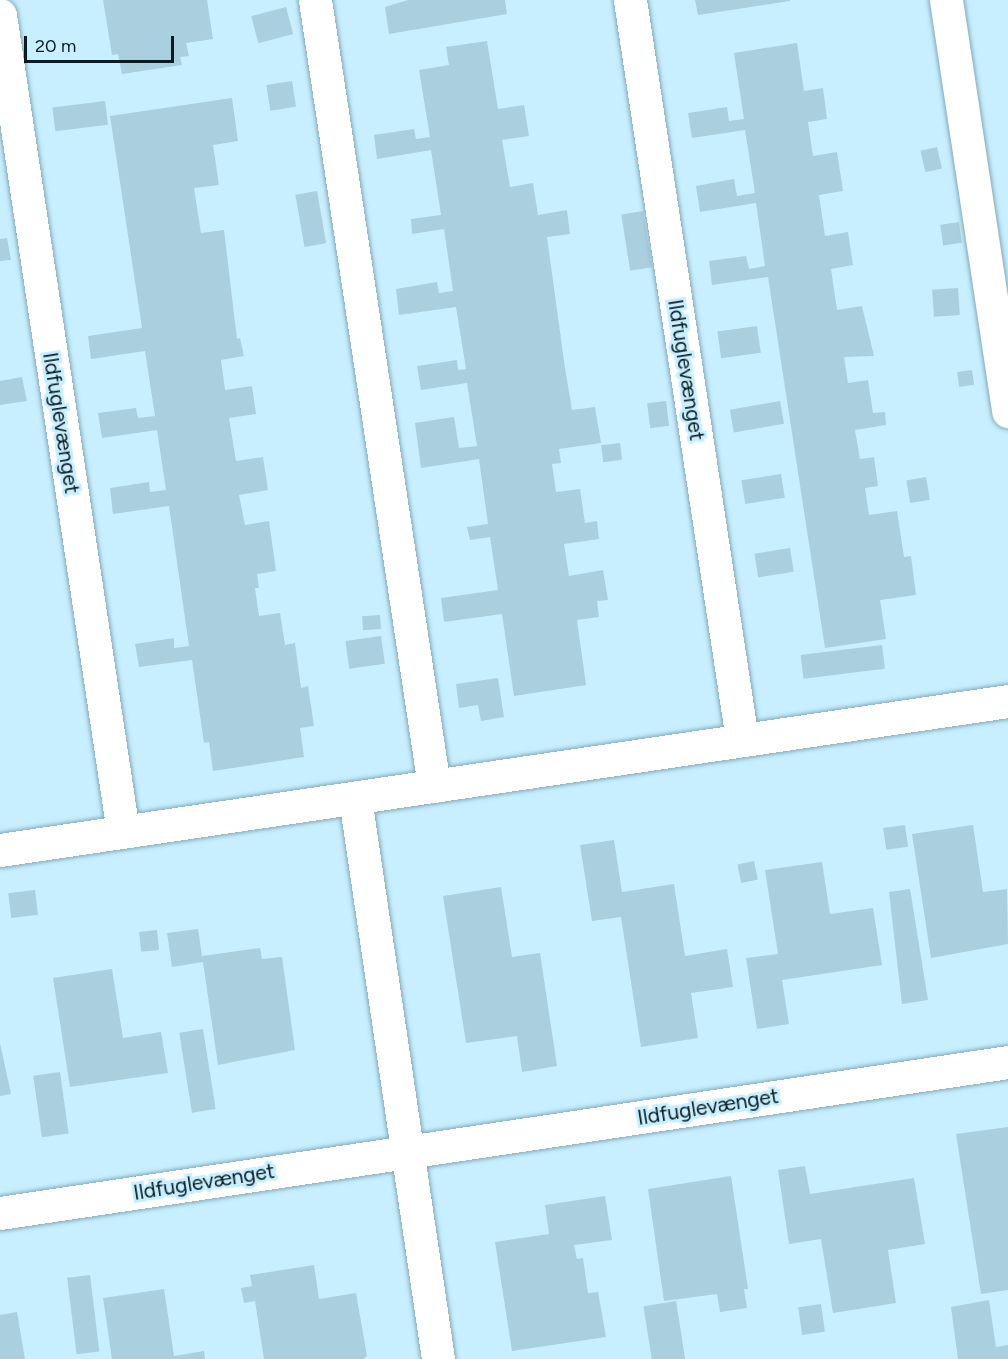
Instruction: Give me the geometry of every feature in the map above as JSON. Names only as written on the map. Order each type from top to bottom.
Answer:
[{"type":"street","points":[[315,0],[434,786]]},
{"type":"street","name":"Ildfuglevænget","points":[[630,0],[742,740]]},
{"type":"street","points":[[946,0],[1008,411]]},
{"type":"street","name":"Ildfuglevænget","points":[[0,15],[123,832]]},
{"type":"street","points":[[0,850],[1008,701]]},
{"type":"street","points":[[355,798],[438,1359]]},
{"type":"street","name":"Ildfuglevænget","points":[[0,1213],[1008,1062]]},
{"type":"building","points":[[103,0],[207,0],[213,39],[186,43],[189,56],[180,57],[182,65],[122,74],[118,54],[112,55]]},
{"type":"building","points":[[408,0],[505,0],[507,14],[389,34],[385,7]]},
{"type":"building","points":[[695,0],[790,0],[790,1],[698,15]]},
{"type":"building","points":[[286,7],[293,34],[258,43],[251,16]]},
{"type":"building","points":[[487,41],[498,109],[524,105],[529,136],[502,140],[510,187],[533,183],[538,215],[567,210],[570,234],[547,237],[565,368],[572,410],[595,407],[601,443],[559,449],[561,463],[552,464],[556,492],[580,489],[585,523],[597,521],[599,539],[564,544],[569,576],[603,570],[608,600],[597,601],[599,617],[577,620],[586,685],[514,696],[502,614],[444,622],[441,598],[498,590],[490,537],[470,540],[467,527],[488,524],[479,459],[421,468],[415,423],[454,417],[459,448],[477,446],[467,383],[421,390],[417,366],[457,360],[458,370],[466,369],[456,307],[399,315],[396,289],[437,282],[439,293],[453,291],[444,229],[412,234],[411,219],[441,215],[431,150],[377,159],[374,135],[414,129],[416,139],[430,137],[419,70],[449,65],[446,47]]},
{"type":"building","points":[[797,43],[804,91],[823,88],[827,119],[808,122],[813,156],[837,152],[843,191],[819,195],[825,236],[848,232],[853,265],[831,269],[837,310],[862,306],[874,356],[844,357],[848,383],[868,380],[873,413],[885,412],[886,425],[855,430],[860,459],[874,457],[878,486],[865,488],[869,515],[897,511],[904,557],[911,556],[916,595],[880,600],[886,639],[825,648],[768,277],[712,285],[709,261],[746,256],[749,269],[765,266],[756,203],[700,212],[696,186],[734,179],[737,196],[755,193],[745,130],[692,138],[688,113],[727,107],[729,121],[744,119],[734,53]]},
{"type":"building","points":[[292,81],[296,107],[270,111],[266,85]]},
{"type":"building","points":[[232,98],[238,141],[213,145],[219,185],[194,188],[201,233],[224,230],[237,339],[240,338],[244,356],[221,360],[225,390],[252,386],[256,414],[229,418],[236,461],[263,457],[268,490],[239,495],[245,525],[269,521],[276,571],[257,574],[259,588],[255,588],[259,616],[280,613],[285,645],[295,643],[301,688],[308,686],[314,726],[300,728],[304,757],[213,771],[209,742],[204,743],[192,660],[139,667],[135,644],[174,638],[174,648],[189,646],[169,506],[113,514],[110,488],[149,482],[150,492],[166,490],[157,430],[102,438],[98,413],[136,408],[138,418],[155,416],[145,351],[91,359],[88,336],[142,328],[110,116]]},
{"type":"building","points":[[105,101],[108,125],[55,131],[52,107]]},
{"type":"building","points":[[937,147],[942,168],[925,172],[920,151]]},
{"type":"building","points":[[317,191],[326,243],[305,247],[295,195]]},
{"type":"building","points":[[643,211],[652,267],[630,271],[621,214]]},
{"type":"building","points":[[959,222],[962,243],[943,245],[940,225]]},
{"type":"building","points":[[7,238],[11,260],[0,261],[0,239]]},
{"type":"building","points":[[958,288],[960,315],[934,317],[932,290]]},
{"type":"building","points":[[757,326],[761,353],[721,358],[717,332]]},
{"type":"building","points":[[972,370],[974,385],[959,387],[957,372]]},
{"type":"building","points":[[22,377],[27,401],[0,405],[0,381]]},
{"type":"building","points":[[666,401],[669,426],[650,428],[647,403]]},
{"type":"building","points":[[780,401],[784,424],[734,433],[730,410]]},
{"type":"building","points":[[620,443],[622,460],[603,462],[601,445]]},
{"type":"building","points":[[781,474],[785,498],[745,504],[741,480]]},
{"type":"building","points":[[926,477],[930,500],[910,503],[906,480]]},
{"type":"building","points":[[790,548],[794,572],[758,577],[754,554]]},
{"type":"building","points":[[380,615],[381,629],[363,630],[362,616]]},
{"type":"building","points":[[381,636],[385,664],[349,669],[345,641]]},
{"type":"building","points":[[882,645],[885,669],[804,679],[801,655]]},
{"type":"building","points":[[498,678],[504,717],[481,721],[478,705],[459,708],[456,684]]},
{"type":"building","points":[[905,825],[908,847],[886,850],[883,828]]},
{"type":"building","points":[[973,825],[983,892],[1007,889],[1008,944],[931,958],[912,834]]},
{"type":"building","points":[[614,840],[622,892],[674,884],[685,956],[727,949],[733,987],[691,993],[698,1038],[641,1047],[621,917],[592,921],[580,845]]},
{"type":"building","points":[[754,861],[758,880],[741,883],[737,865]]},
{"type":"building","points":[[822,862],[830,914],[873,908],[882,965],[782,980],[789,1024],[757,1029],[746,958],[778,954],[765,870]]},
{"type":"building","points":[[501,887],[512,957],[540,953],[557,1066],[522,1072],[517,1036],[466,1043],[443,896]]},
{"type":"building","points":[[910,889],[928,1000],[902,1004],[889,892]]},
{"type":"building","points":[[35,890],[38,915],[11,918],[8,893]]},
{"type":"building","points":[[198,929],[202,956],[260,948],[262,959],[282,957],[295,1050],[218,1065],[203,962],[172,967],[167,933]]},
{"type":"building","points":[[157,930],[159,950],[141,952],[139,932]]},
{"type":"building","points":[[112,969],[123,1038],[161,1032],[168,1073],[70,1087],[53,978]]},
{"type":"building","points":[[203,1029],[216,1109],[192,1113],[179,1033]]},
{"type":"building","points":[[0,1043],[11,1094],[0,1096]]},
{"type":"building","points":[[60,1072],[69,1133],[42,1137],[33,1076]]},
{"type":"building","points":[[1008,1127],[1008,1290],[981,1294],[956,1134]]},
{"type":"building","points":[[805,1166],[810,1194],[914,1178],[925,1244],[888,1250],[896,1303],[833,1313],[821,1239],[789,1244],[778,1170]]},
{"type":"building","points":[[731,1176],[748,1289],[744,1289],[747,1308],[720,1312],[717,1294],[664,1301],[648,1189]]},
{"type":"building","points":[[605,1196],[612,1240],[574,1245],[577,1259],[583,1258],[588,1293],[598,1292],[606,1337],[512,1351],[495,1242],[549,1234],[545,1205]]},
{"type":"building","points":[[314,1265],[319,1299],[356,1293],[367,1356],[363,1359],[264,1359],[255,1301],[244,1303],[241,1288],[252,1286],[250,1275]]},
{"type":"building","points":[[90,1275],[99,1351],[77,1354],[67,1278]]},
{"type":"building","points":[[164,1289],[174,1356],[204,1351],[205,1359],[112,1359],[103,1298]]},
{"type":"building","points":[[989,1300],[996,1347],[1008,1345],[1008,1359],[958,1359],[951,1307]]},
{"type":"building","points":[[676,1301],[685,1359],[652,1359],[643,1306]]},
{"type":"building","points":[[821,1304],[825,1332],[802,1335],[798,1307]]},
{"type":"building","points":[[17,1312],[25,1359],[0,1359],[0,1315]]}]
